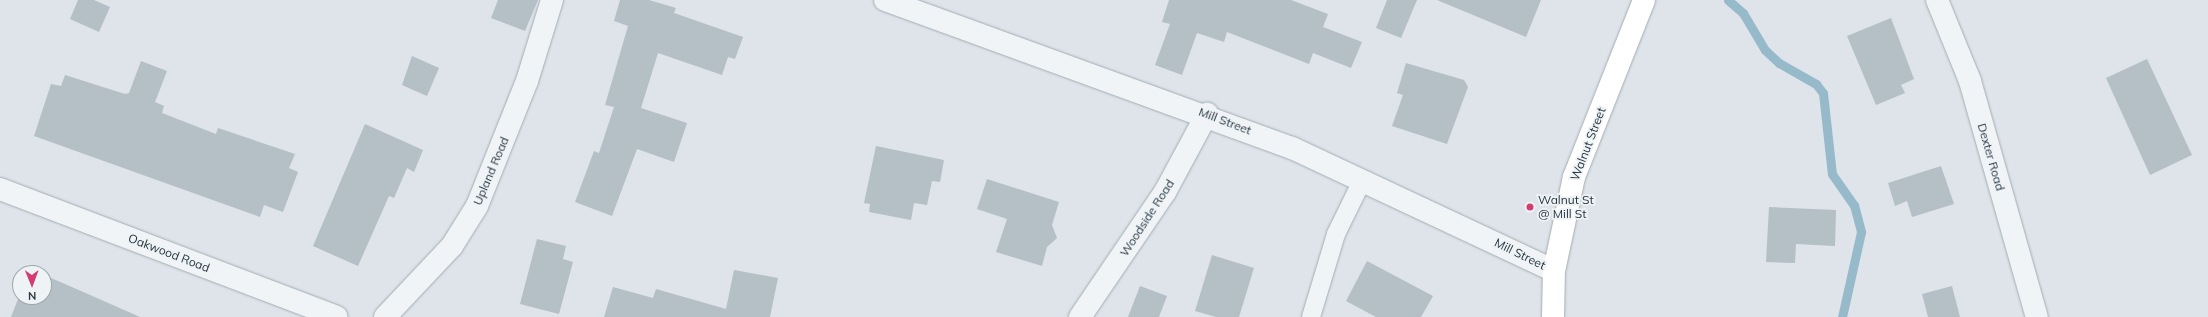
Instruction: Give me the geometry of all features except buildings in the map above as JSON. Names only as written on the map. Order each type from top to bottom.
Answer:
[{"type":"main road","name":"Walnut Street","points":[[1552,317],[1554,271],[1574,177],[1644,0]]},
{"type":"street","name":"Upland Road","points":[[385,317],[452,246],[477,206],[527,81],[552,0]]},
{"type":"street","name":"Mill Street","points":[[885,0],[1207,114],[1363,179],[1554,271]]},
{"type":"street","name":"Dexter Road","points":[[1937,0],[1970,81],[2037,317]]},
{"type":"street","name":"Woodside Road","points":[[1080,317],[1165,192],[1207,114]]},
{"type":"street","name":"Oakwood Road","points":[[0,189],[337,317]]},
{"type":"lane","points":[[1311,317],[1336,234],[1363,179]]},
{"type":"waterway","points":[[1728,0],[1743,13],[1765,50],[1779,63],[1816,84],[1823,93],[1832,174],[1854,205],[1861,232],[1842,317]]},
{"type":"place","name":"Walnut St @ Mill St","points":[[1530,207]]}]
